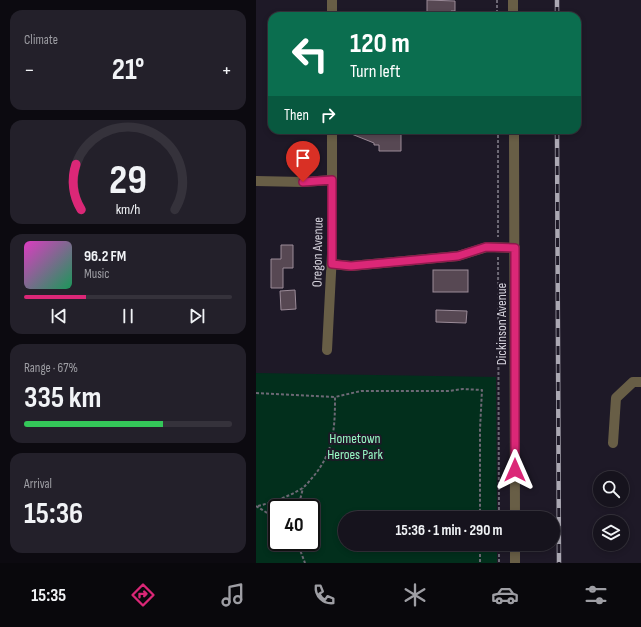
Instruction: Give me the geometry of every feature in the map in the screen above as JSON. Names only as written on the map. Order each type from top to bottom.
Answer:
[{"type":"street","points":[[332,0],[332,12]]},
{"type":"street","points":[[513,0],[513,12]]},
{"type":"street","name":"Oregon Avenue","points":[[328,350],[332,264],[332,134]]},
{"type":"street","name":"Dickinson Avenue","points":[[514,134],[515,511]]},
{"type":"street","points":[[256,181],[303,182],[332,180]]},
{"type":"street","points":[[332,264],[351,266],[458,256],[486,247],[515,248]]},
{"type":"street","points":[[612,443],[616,398],[634,382],[641,382]]},
{"type":"street","points":[[515,551],[515,563]]},
{"type":"path","points":[[497,0],[497,12]]},
{"type":"path","points":[[498,134],[499,511]]},
{"type":"path","points":[[256,393],[335,397],[361,391],[482,390],[480,430],[480,511]]},
{"type":"path","points":[[257,506],[282,499],[303,488],[322,465],[329,452],[335,425],[335,397]]},
{"type":"path","points":[[300,499],[303,488]]},
{"type":"path","points":[[257,506],[268,513]]},
{"type":"path","points":[[300,551],[305,563]]},
{"type":"path","points":[[480,551],[480,563]]},
{"type":"path","points":[[499,551],[499,563]]},
{"type":"green space","name":"Hometown Heroes Park","points":[[256,373],[496,377],[497,511],[338,511],[338,551],[497,551],[497,563],[256,563]]},
{"type":"building","points":[[427,0],[455,1],[455,11],[427,12]]},
{"type":"building","points":[[352,134],[401,134],[401,151],[379,151],[379,145],[374,145],[374,143]]},
{"type":"building","points":[[281,245],[293,245],[293,268],[283,268],[283,288],[271,288],[271,259],[281,259]]},
{"type":"building","points":[[433,270],[468,270],[468,292],[433,292]]},
{"type":"building","points":[[295,290],[296,309],[281,310],[280,291]]},
{"type":"building","points":[[436,310],[467,311],[466,323],[436,322]]},
{"type":"railway","points":[[557,0],[557,12]]},
{"type":"railway","points":[[557,134],[559,563]]},
{"type":"route","points":[[303,182],[332,180],[332,264],[351,266],[458,256],[486,247],[515,248],[515,470]]}]
